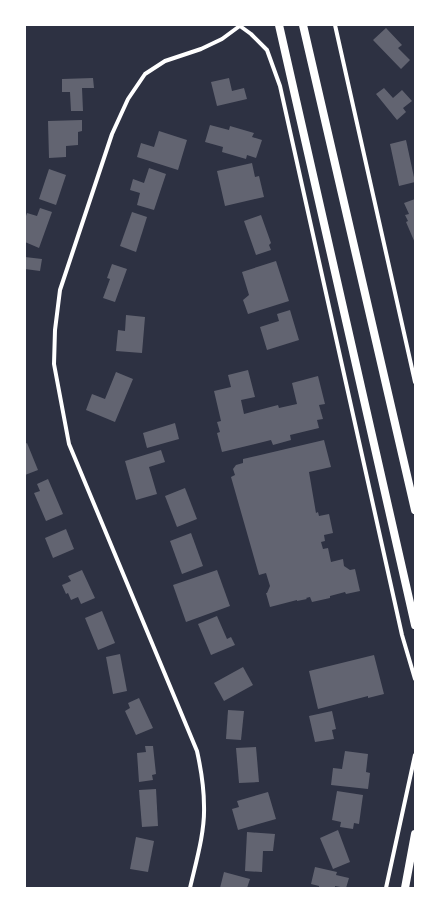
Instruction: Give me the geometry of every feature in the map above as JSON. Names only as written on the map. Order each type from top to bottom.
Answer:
[{"type":"main road","points":[[279,25],[415,625]]},
{"type":"main road","points":[[303,25],[415,510]]},
{"type":"main road","points":[[405,888],[415,834]]},
{"type":"street","points":[[335,25],[415,382]]},
{"type":"street","points":[[190,888],[200,842],[204,807],[202,774],[197,751],[69,444],[54,364],[55,330],[60,290],[112,134],[128,99],[145,74],[158,65],[165,61],[201,49],[222,39],[240,26],[251,34],[267,50],[280,86],[402,635],[415,680]]},
{"type":"street","points":[[386,888],[415,755]]},
{"type":"building","points":[[386,28],[402,45],[398,48],[410,60],[401,69],[373,40]]},
{"type":"building","points":[[93,78],[94,88],[82,88],[83,111],[71,111],[70,92],[62,92],[62,79]]},
{"type":"building","points":[[229,78],[232,91],[244,88],[247,99],[217,106],[211,82]]},
{"type":"building","points":[[384,88],[393,98],[402,90],[412,101],[403,108],[406,112],[397,120],[376,94]]},
{"type":"building","points":[[82,120],[82,131],[78,132],[78,145],[66,146],[66,157],[49,158],[48,121]]},
{"type":"building","points":[[210,125],[229,130],[230,126],[254,133],[252,137],[262,140],[256,158],[247,155],[246,159],[222,152],[223,147],[205,142]]},
{"type":"building","points":[[159,131],[187,140],[178,170],[137,157],[141,143],[154,147]]},
{"type":"building","points":[[406,140],[415,182],[399,186],[390,144]]},
{"type":"building","points":[[252,163],[255,177],[259,176],[264,197],[225,206],[217,171]]},
{"type":"building","points":[[149,168],[166,174],[154,210],[137,205],[140,193],[130,190],[133,179],[144,183]]},
{"type":"building","points":[[49,169],[66,175],[56,205],[39,199]]},
{"type":"building","points":[[415,199],[415,243],[406,222],[408,221],[405,215],[409,214],[404,203]]},
{"type":"building","points":[[40,208],[52,212],[39,248],[25,242],[25,219],[27,213],[37,216]]},
{"type":"building","points":[[132,212],[147,217],[136,252],[120,246]]},
{"type":"building","points":[[261,215],[271,243],[269,245],[271,250],[256,255],[244,221]]},
{"type":"building","points":[[25,257],[42,259],[40,271],[25,269]]},
{"type":"building","points":[[276,261],[289,301],[248,314],[243,300],[249,295],[242,272]]},
{"type":"building","points":[[112,264],[127,269],[115,302],[103,298],[110,279],[107,278]]},
{"type":"building","points":[[290,310],[299,340],[267,350],[260,327],[279,321],[277,314]]},
{"type":"building","points":[[126,315],[145,317],[142,353],[116,351],[118,330],[125,331]]},
{"type":"building","points":[[248,370],[255,397],[241,400],[244,414],[278,405],[279,408],[297,404],[292,383],[318,376],[325,404],[319,405],[323,419],[317,420],[319,428],[290,435],[291,440],[273,445],[271,440],[222,452],[217,433],[220,432],[217,422],[221,421],[214,391],[231,387],[228,375]]},
{"type":"building","points":[[116,372],[133,379],[115,422],[86,410],[92,394],[105,399]]},
{"type":"building","points":[[175,423],[179,439],[147,448],[143,433]]},
{"type":"building","points":[[324,440],[331,467],[309,472],[316,513],[318,512],[319,516],[329,514],[333,533],[324,535],[325,541],[321,542],[323,549],[328,548],[331,562],[343,559],[344,566],[350,570],[355,569],[360,591],[346,594],[345,592],[330,596],[330,598],[312,602],[310,597],[306,598],[307,599],[270,607],[266,593],[270,586],[266,573],[259,575],[231,477],[235,475],[233,469],[236,465],[243,463],[243,459]]},
{"type":"building","points":[[27,443],[38,470],[25,475],[25,444]]},
{"type":"building","points":[[161,450],[165,462],[149,467],[157,494],[136,500],[125,461]]},
{"type":"building","points":[[48,479],[63,514],[46,521],[34,493],[40,491],[37,484]]},
{"type":"building","points":[[185,488],[197,519],[177,527],[165,496]]},
{"type":"building","points":[[66,529],[74,549],[53,558],[45,538]]},
{"type":"building","points":[[191,533],[203,566],[182,574],[170,541]]},
{"type":"building","points":[[82,570],[95,598],[81,604],[78,597],[71,600],[68,593],[66,594],[62,585],[71,581],[68,576]]},
{"type":"building","points":[[217,570],[230,606],[186,622],[173,585]]},
{"type":"building","points":[[102,611],[115,643],[98,650],[85,618]]},
{"type":"building","points":[[217,616],[227,639],[231,637],[235,645],[211,655],[198,624]]},
{"type":"building","points":[[120,654],[127,691],[113,694],[106,657]]},
{"type":"building","points":[[374,655],[384,694],[368,698],[368,696],[318,709],[309,671]]},
{"type":"building","points":[[243,667],[253,685],[224,701],[214,683]]},
{"type":"building","points":[[139,698],[153,728],[136,735],[125,711],[130,708],[128,703]]},
{"type":"building","points":[[228,710],[244,711],[241,740],[226,739]]},
{"type":"building","points":[[332,711],[336,729],[332,730],[334,739],[315,742],[309,716]]},
{"type":"building","points":[[145,746],[153,746],[156,774],[152,775],[153,780],[139,782],[137,753],[146,752]]},
{"type":"building","points":[[256,747],[259,782],[239,783],[236,748]]},
{"type":"building","points":[[345,751],[368,754],[366,772],[370,773],[368,789],[331,785],[333,768],[342,769]]},
{"type":"building","points":[[156,789],[158,826],[142,827],[139,790]]},
{"type":"building","points":[[337,791],[363,795],[359,824],[354,823],[353,829],[340,827],[341,822],[332,820]]},
{"type":"building","points":[[268,792],[276,819],[238,830],[232,809],[239,807],[237,801]]},
{"type":"building","points":[[338,830],[350,862],[333,869],[320,838]]},
{"type":"building","points":[[247,832],[275,834],[273,851],[263,851],[262,872],[245,871]]},
{"type":"building","points":[[136,837],[154,841],[148,872],[130,869]]},
{"type":"building","points":[[315,867],[337,872],[336,875],[349,878],[346,888],[335,886],[335,888],[319,888],[319,886],[311,884]]},
{"type":"building","points":[[224,872],[250,879],[247,888],[220,888]]}]
